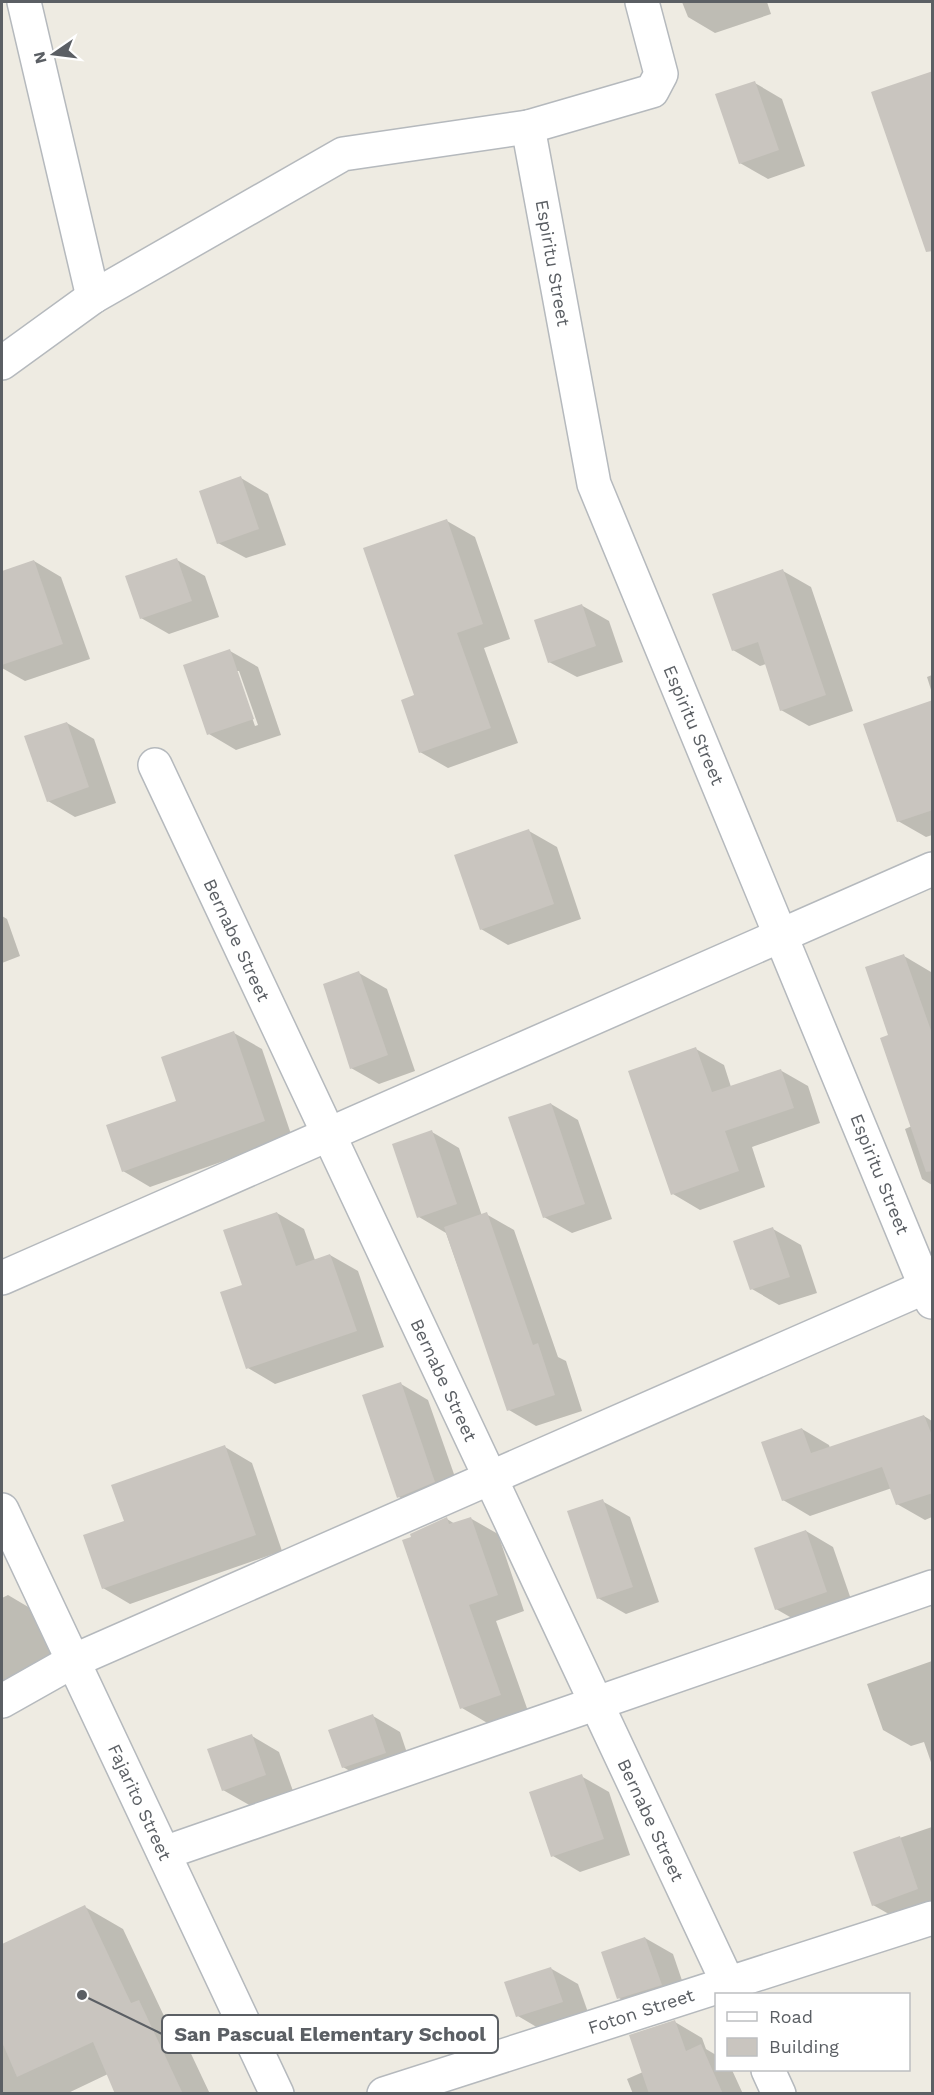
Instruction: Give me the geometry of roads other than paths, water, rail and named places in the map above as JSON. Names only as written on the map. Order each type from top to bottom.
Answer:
[{"type":"street","points":[[24,2],[93,297]]},
{"type":"street","points":[[2,363],[93,297],[343,154],[528,127],[652,91],[661,74],[642,2]]},
{"type":"street","name":"Espiritu Street","points":[[528,127],[594,484],[930,1291]]},
{"type":"street","name":"Bernabe Street","points":[[155,765],[730,1989]]},
{"type":"street","points":[[2,1278],[933,869]]},
{"type":"street","points":[[2,1701],[73,1661],[930,1291]]},
{"type":"street","name":"Fajarito Street","points":[[2,1510],[277,2094]]},
{"type":"street","points":[[164,1853],[933,1587]]},
{"type":"street","name":"Foton Street","points":[[730,1989],[933,1918]]},
{"type":"street","name":"Foton Street","points":[[384,2094],[715,1994]]},
{"type":"street","points":[[768,2071],[779,2094]]},
{"type":"place","name":"San Pascual Elementary School","points":[[82,1995]]}]
